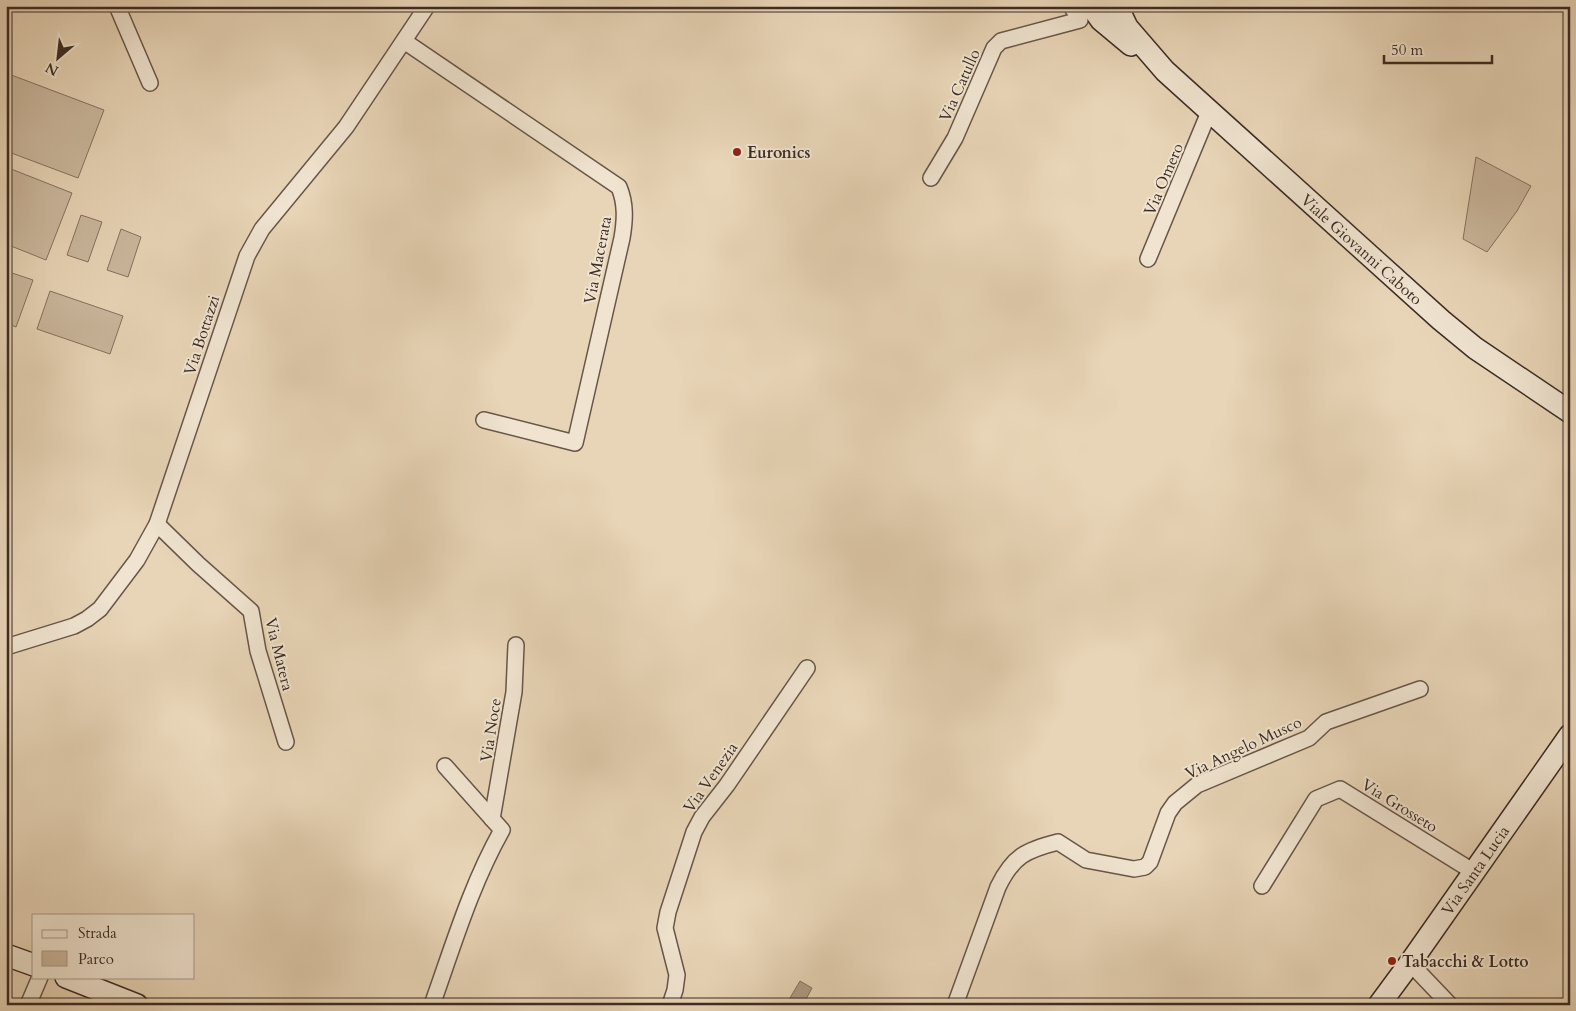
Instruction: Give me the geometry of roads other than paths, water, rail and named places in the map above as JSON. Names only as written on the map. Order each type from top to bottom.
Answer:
[{"type":"main road","points":[[1091,6],[1100,20],[1166,71]]},
{"type":"main road","points":[[1121,9],[1127,27],[1166,71]]},
{"type":"main road","name":"Viale Giovanni Caboto","points":[[1166,71],[1209,112],[1441,320],[1475,348],[1570,412]]},
{"type":"main road","name":"Via Santa Lucia","points":[[1379,1005],[1570,735]]},
{"type":"main road","points":[[6,955],[32,964]]},
{"type":"main road","points":[[68,978],[137,1005]]},
{"type":"street","points":[[116,6],[150,83]]},
{"type":"street","name":"Via Bottazzi","points":[[6,647],[74,626],[94,614],[100,609],[137,560],[157,524],[239,275],[247,256],[262,230],[346,127],[428,6]]},
{"type":"street","name":"Via Catullo","points":[[931,178],[955,138],[994,48],[1002,41],[1080,20],[1071,6]]},
{"type":"street","name":"Via Macerata","points":[[404,41],[619,187],[623,197],[625,217],[622,238],[575,443],[484,420]]},
{"type":"street","name":"Via Omero","points":[[1148,258],[1209,112]]},
{"type":"street","name":"Via Matera","points":[[157,524],[198,564],[251,611],[258,651],[286,742]]},
{"type":"street","name":"Via Noce","points":[[492,819],[514,692],[516,645]]},
{"type":"street","name":"Via Venezia","points":[[670,1005],[677,975],[665,928],[668,912],[694,832],[702,817],[727,785],[807,668]]},
{"type":"street","name":"Via Angelo Musco","points":[[955,1005],[998,887],[1016,859],[1033,848],[1058,842],[1063,847],[1086,860],[1134,869],[1145,866],[1150,862],[1168,813],[1175,802],[1197,784],[1309,738],[1326,722],[1420,689]]},
{"type":"street","points":[[432,1005],[472,893],[502,830],[445,766]]},
{"type":"street","name":"Via Grosseto","points":[[1262,886],[1316,799],[1340,789],[1474,872]]},
{"type":"street","points":[[1410,963],[1450,1005]]},
{"type":"street","points":[[28,1005],[40,978]]},
{"type":"place","name":"Euronics","points":[[737,152]]},
{"type":"place","name":"Tabacchi & Lotto","points":[[1392,961]]}]
